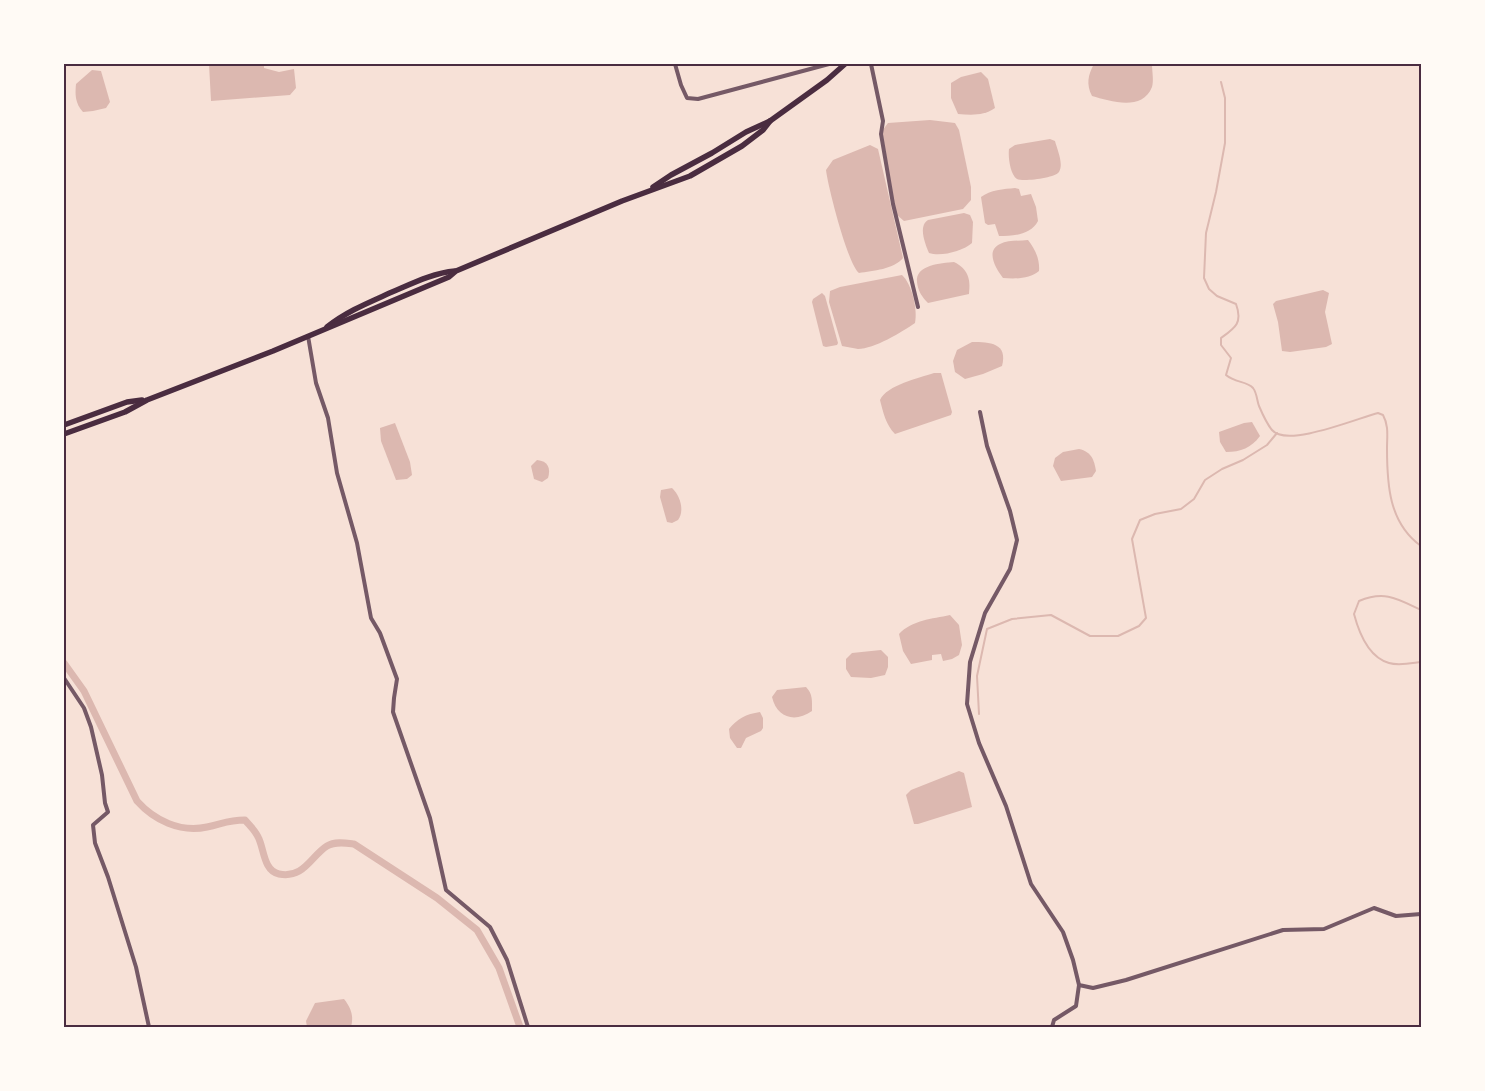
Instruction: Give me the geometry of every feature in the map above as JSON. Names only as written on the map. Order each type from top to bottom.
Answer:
[{"type":"main road","points":[[647,191],[746,132],[770,121],[827,80],[845,64]]},
{"type":"main road","points":[[64,434],[125,412],[147,400],[324,330],[350,311],[437,274],[456,271],[576,219],[647,191],[676,182],[720,159],[763,130],[770,121]]},
{"type":"main road","points":[[64,425],[127,402],[147,400]]},
{"type":"street","points":[[675,64],[680,85],[687,98],[698,99],[829,64]]},
{"type":"street","points":[[871,64],[883,121],[881,134],[893,204],[918,307]]},
{"type":"street","points":[[308,336],[316,383],[328,418],[337,473],[357,543],[371,618],[380,633],[397,679],[394,712],[430,818],[446,890],[490,927],[507,960],[528,1027]]},
{"type":"street","points":[[980,412],[987,446],[1010,512],[1017,540],[1010,569],[985,613],[970,662],[967,704],[979,743],[1006,806],[1031,884],[1063,932],[1073,960],[1079,985],[1076,1006],[1054,1020],[1052,1027]]},
{"type":"street","points":[[64,678],[84,708],[91,727],[108,812],[93,825],[95,843],[108,877],[136,966],[149,1027]]},
{"type":"street","points":[[1079,985],[1093,988],[1126,980],[1282,930],[1324,929],[1374,908],[1396,916],[1421,914]]},
{"type":"shaded area","points":[[209,64],[264,64],[264,68],[279,72],[294,69],[296,88],[290,95],[211,101]]},
{"type":"shaded area","points":[[1094,64],[1152,64],[1152,87],[1141,100],[1133,102],[1116,102],[1092,96],[1088,80]]},
{"type":"shaded area","points":[[92,70],[101,71],[110,102],[106,108],[83,112],[76,99],[76,84]]},
{"type":"shaded area","points":[[981,72],[988,79],[995,108],[982,114],[958,114],[951,98],[951,83],[961,77]]},
{"type":"shaded area","points":[[930,120],[955,123],[959,130],[971,187],[971,200],[963,209],[904,221],[897,215],[894,203],[882,131],[888,123]]},
{"type":"shaded area","points":[[1050,139],[1055,141],[1058,152],[1061,165],[1059,172],[1039,179],[1017,179],[1011,169],[1009,149],[1015,145]]},
{"type":"shaded area","points":[[870,145],[878,149],[903,258],[889,267],[859,273],[849,256],[844,241],[834,208],[826,170],[833,160]]},
{"type":"shaded area","points":[[1019,189],[1021,196],[1031,194],[1036,207],[1038,221],[1035,226],[1026,232],[1016,235],[999,236],[995,224],[988,225],[985,223],[981,197],[993,191]]},
{"type":"shaded area","points":[[964,213],[970,215],[973,222],[972,243],[952,252],[929,253],[923,235],[925,223],[928,220]]},
{"type":"shaded area","points":[[1028,240],[1039,262],[1039,271],[1027,277],[1003,278],[993,260],[993,251],[1000,244],[1006,242]]},
{"type":"shaded area","points":[[954,262],[963,268],[969,279],[969,294],[928,303],[921,294],[917,276],[924,268]]},
{"type":"shaded area","points":[[902,275],[909,284],[913,298],[916,311],[915,323],[872,346],[858,349],[842,346],[829,302],[830,291],[840,287]]},
{"type":"shaded area","points":[[1323,290],[1329,293],[1325,312],[1332,344],[1326,347],[1290,352],[1282,351],[1278,322],[1273,304],[1276,301]]},
{"type":"shaded area","points":[[822,293],[825,296],[838,343],[837,345],[826,347],[823,346],[812,302],[813,299]]},
{"type":"shaded area","points":[[972,342],[996,345],[1000,348],[1003,358],[1002,366],[965,379],[955,372],[953,361],[957,350]]},
{"type":"shaded area","points":[[934,373],[941,373],[952,412],[951,415],[895,434],[887,422],[880,400],[889,390],[896,386]]},
{"type":"shaded area","points":[[1252,422],[1260,436],[1257,440],[1245,448],[1226,452],[1220,442],[1219,432]]},
{"type":"shaded area","points":[[395,423],[410,462],[412,475],[407,479],[396,480],[381,441],[380,428]]},
{"type":"shaded area","points":[[1079,449],[1087,452],[1092,457],[1096,471],[1092,477],[1061,481],[1053,466],[1055,458],[1063,452]]},
{"type":"shaded area","points":[[537,460],[546,463],[549,468],[548,478],[542,482],[534,479],[531,466]]},
{"type":"shaded area","points":[[672,488],[679,499],[681,512],[678,520],[672,523],[667,522],[660,497],[661,490]]},
{"type":"shaded area","points":[[950,615],[959,625],[962,645],[959,655],[943,661],[941,654],[932,655],[932,660],[911,664],[903,651],[899,634],[916,623]]},
{"type":"shaded area","points":[[881,650],[888,657],[888,667],[885,675],[871,678],[851,677],[846,669],[846,659],[852,653]]},
{"type":"shaded area","points":[[806,687],[811,695],[812,711],[806,715],[793,717],[782,714],[774,704],[772,697],[777,690]]},
{"type":"shaded area","points":[[760,712],[763,718],[763,728],[761,731],[746,738],[741,748],[737,748],[730,738],[729,729],[742,718]]},
{"type":"shaded area","points":[[959,771],[964,773],[972,807],[914,824],[906,795],[911,790]]},
{"type":"shaded area","points":[[344,999],[351,1012],[351,1027],[307,1027],[306,1021],[315,1003]]},
{"type":"waterway","points":[[1221,82],[1225,98],[1225,143],[1206,233],[1204,278],[1209,289],[1217,296],[1236,304],[1238,311],[1239,316],[1234,328],[1221,338],[1221,345],[1231,358],[1226,375],[1253,388],[1266,422],[1272,430],[1280,435],[1307,434],[1378,413],[1383,415],[1387,427],[1387,462],[1392,502],[1402,526],[1410,537],[1421,546]]},
{"type":"waterway","points":[[979,714],[977,676],[987,629],[1012,619],[1051,615],[1090,636],[1118,636],[1139,626],[1146,618],[1132,539],[1140,520],[1155,514],[1181,509],[1194,499],[1205,480],[1267,445],[1277,433]]},
{"type":"waterway","points":[[1421,610],[1391,597],[1376,596],[1359,601],[1354,614],[1362,636],[1375,655],[1393,664],[1421,662]]},
{"type":"waterway","points":[[64,663],[84,691],[137,801],[151,814],[168,823],[187,828],[207,827],[229,821],[245,820],[258,836],[267,865],[279,874],[288,875],[301,870],[321,850],[330,844],[354,844],[437,898],[477,930],[499,968],[520,1027]]}]
